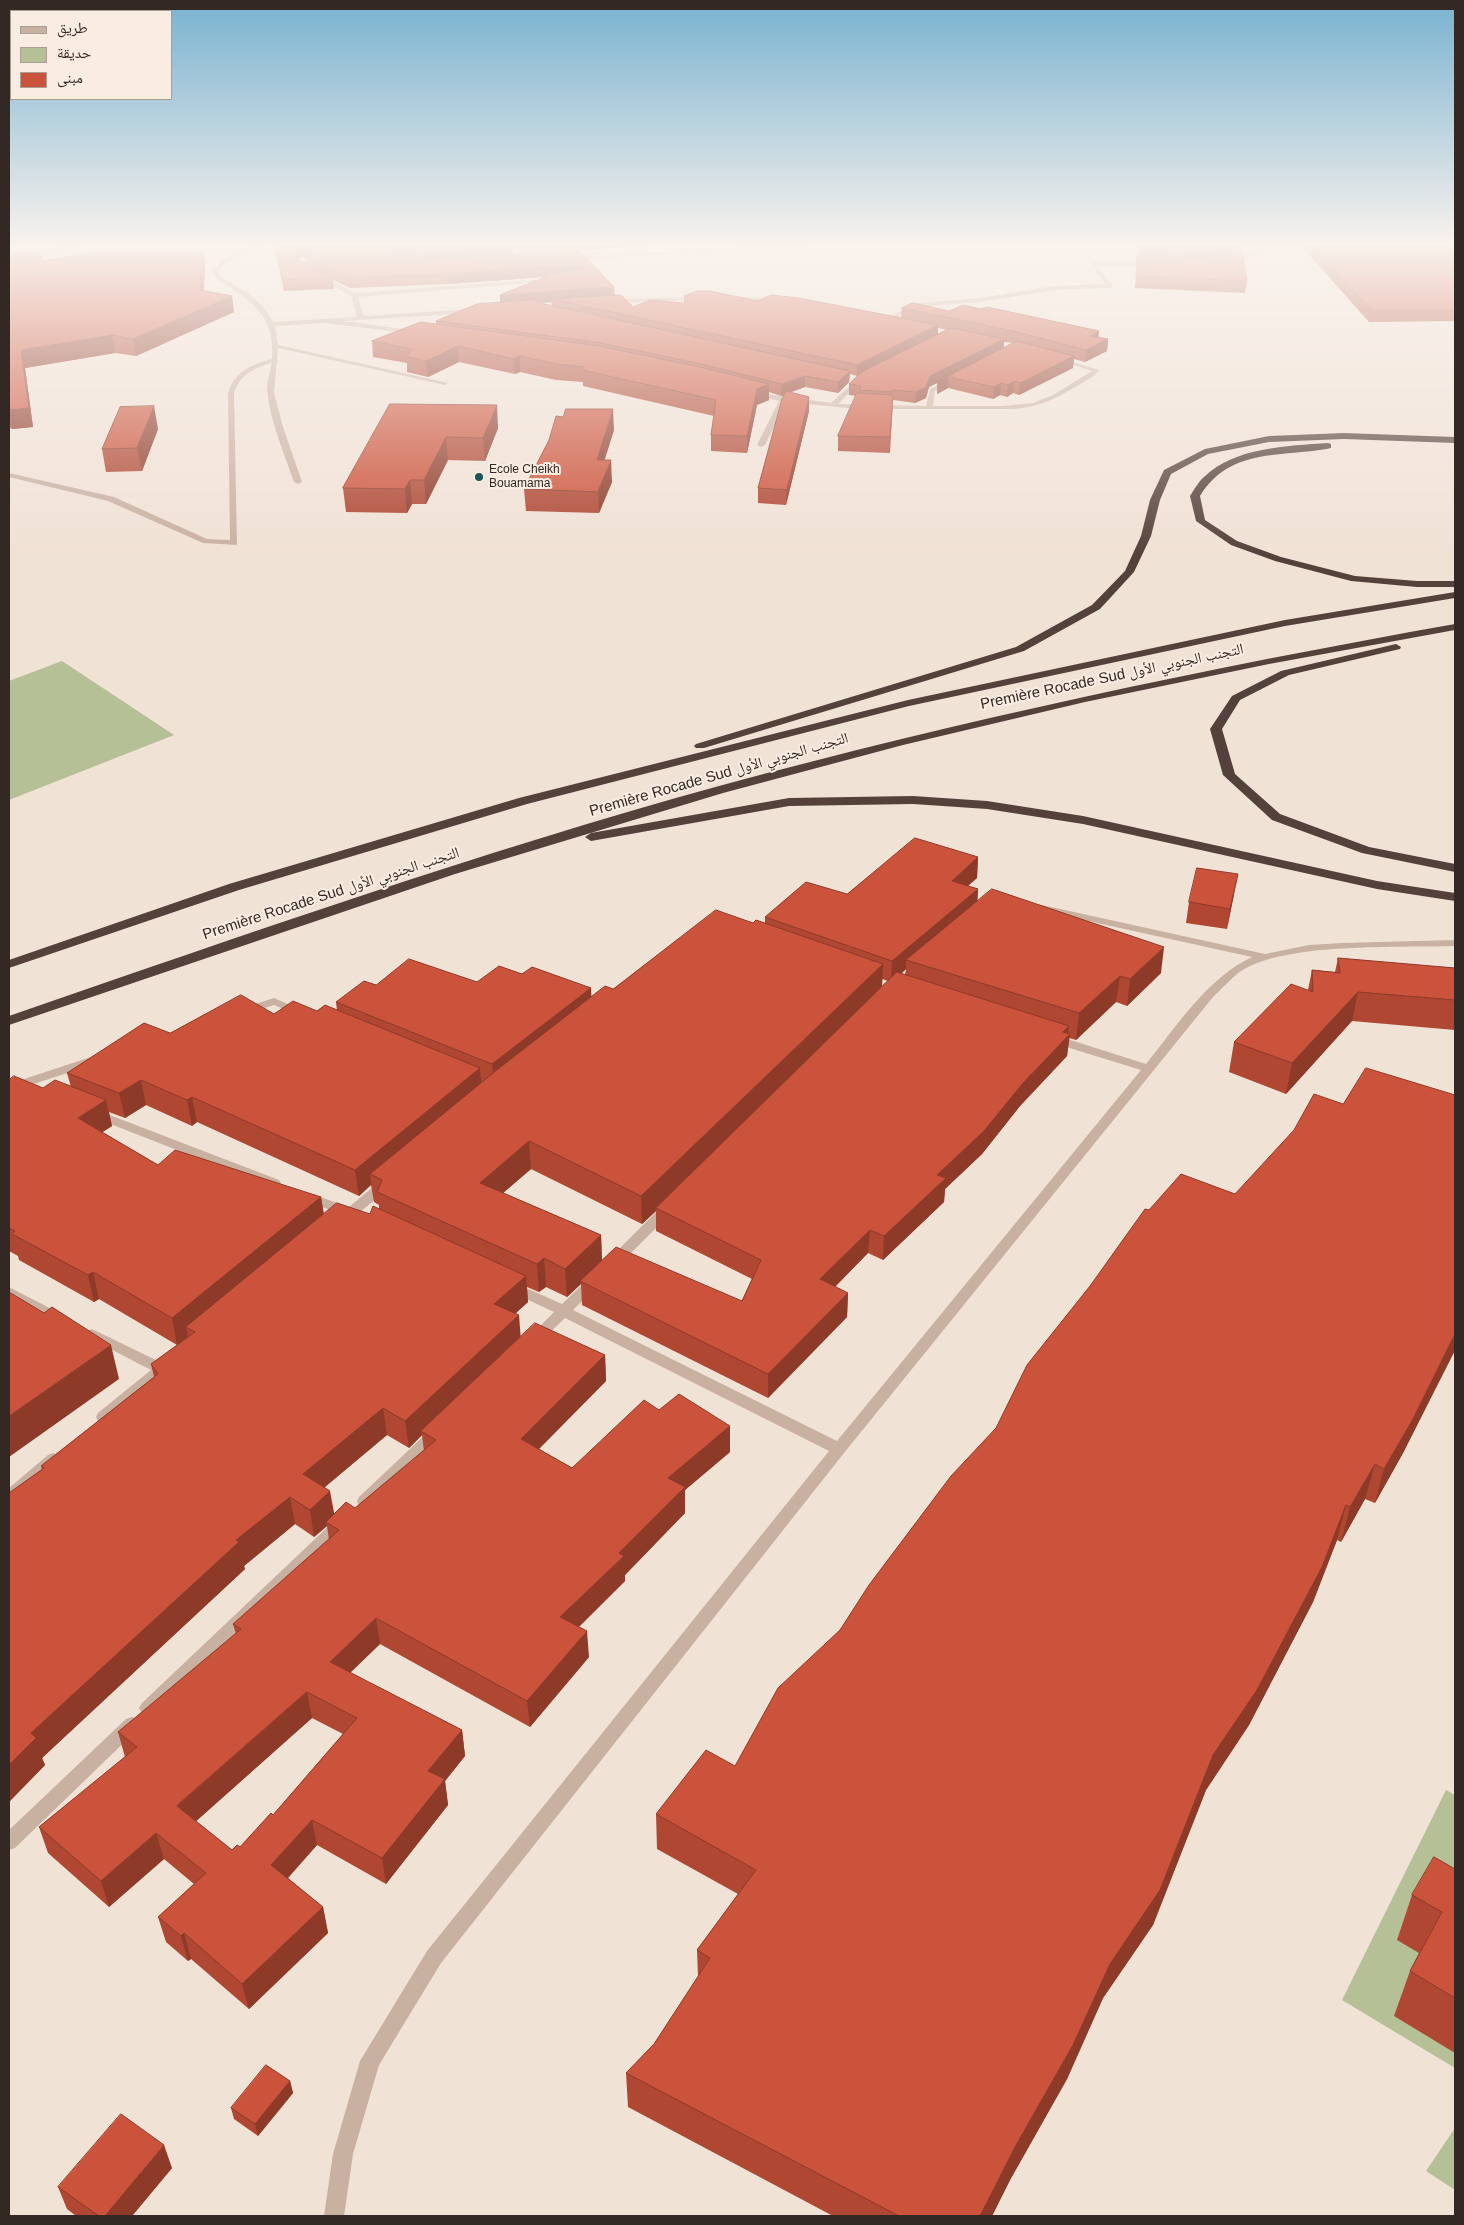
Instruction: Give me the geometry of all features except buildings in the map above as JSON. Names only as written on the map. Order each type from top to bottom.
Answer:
[{"type":"highway","points":[[523,801],[1020,649],[1096,607],[1129,572],[1146,536],[1155,500],[1167,472],[1205,452],[1278,439],[1344,436],[1455,440]]},
{"type":"highway","points":[[1455,449],[1407,446],[1326,446],[1274,452],[1235,461],[1209,477],[1195,496],[1201,522],[1234,543],[1278,559],[1355,579],[1417,584],[1455,584]]},
{"type":"highway","name":"Première Rocade Sud التجنب الجنوبي الأول","points":[[9,964],[234,887],[523,801],[908,703],[1285,623],[1455,595]]},
{"type":"highway","name":"Première Rocade Sud التجنب الجنوبي الأول","points":[[9,1022],[250,937],[520,849],[719,790],[933,733],[1118,691],[1319,651],[1455,627]]},
{"type":"highway","points":[[1455,633],[1285,673],[1236,698],[1216,729],[1229,775],[1276,817],[1366,850],[1455,868]]},
{"type":"highway","points":[[520,849],[789,802],[913,800],[987,805],[1083,820],[1368,883],[1455,898]]},
{"type":"street","points":[[276,349],[270,391],[298,482]]},
{"type":"street","points":[[289,349],[445,383]]},
{"type":"street","points":[[747,391],[784,400],[834,404],[929,408],[1006,408],[1044,402],[1093,374],[1096,370],[1051,357]]},
{"type":"street","points":[[9,475],[111,500],[206,541],[234,543],[231,393],[233,382],[247,369],[275,360]]},
{"type":"street","points":[[834,404],[858,380],[866,376]]},
{"type":"street","points":[[848,378],[858,380]]},
{"type":"street","points":[[929,408],[932,390],[957,378]]},
{"type":"street","points":[[761,445],[784,400]]},
{"type":"street","points":[[1029,908],[1045,908],[1265,957]]},
{"type":"street","points":[[334,2216],[343,2154],[370,2061],[434,1958],[839,1449],[1209,995],[1238,968],[1265,957],[1295,951],[1362,945],[1455,943]]},
{"type":"street","points":[[236,1013],[274,1001],[311,1016]]},
{"type":"street","points":[[1045,1036],[1149,1068]]},
{"type":"street","points":[[14,1086],[104,1056]]},
{"type":"street","points":[[14,1086],[38,1091]]},
{"type":"street","points":[[84,1109],[369,1221]]},
{"type":"street","points":[[336,1226],[396,1175]]},
{"type":"street","points":[[528,1345],[676,1201]]},
{"type":"street","points":[[502,1282],[564,1311],[839,1449]]},
{"type":"street","points":[[9,1292],[161,1369]]},
{"type":"street","points":[[92,1426],[176,1357]]},
{"type":"street","points":[[9,1842],[448,1421]]},
{"type":"street","points":[[9,1496],[62,1452]]},
{"type":"green space","points":[[62,661],[174,735],[9,800],[9,681]]},
{"type":"green space","points":[[1446,1790],[1455,1795],[1455,2068],[1342,2000]]},
{"type":"green space","points":[[1455,2128],[1455,2190],[1426,2171]]},
{"type":"place","name":"Ecole Cheikh Bouamama","points":[[479,477]]}]
